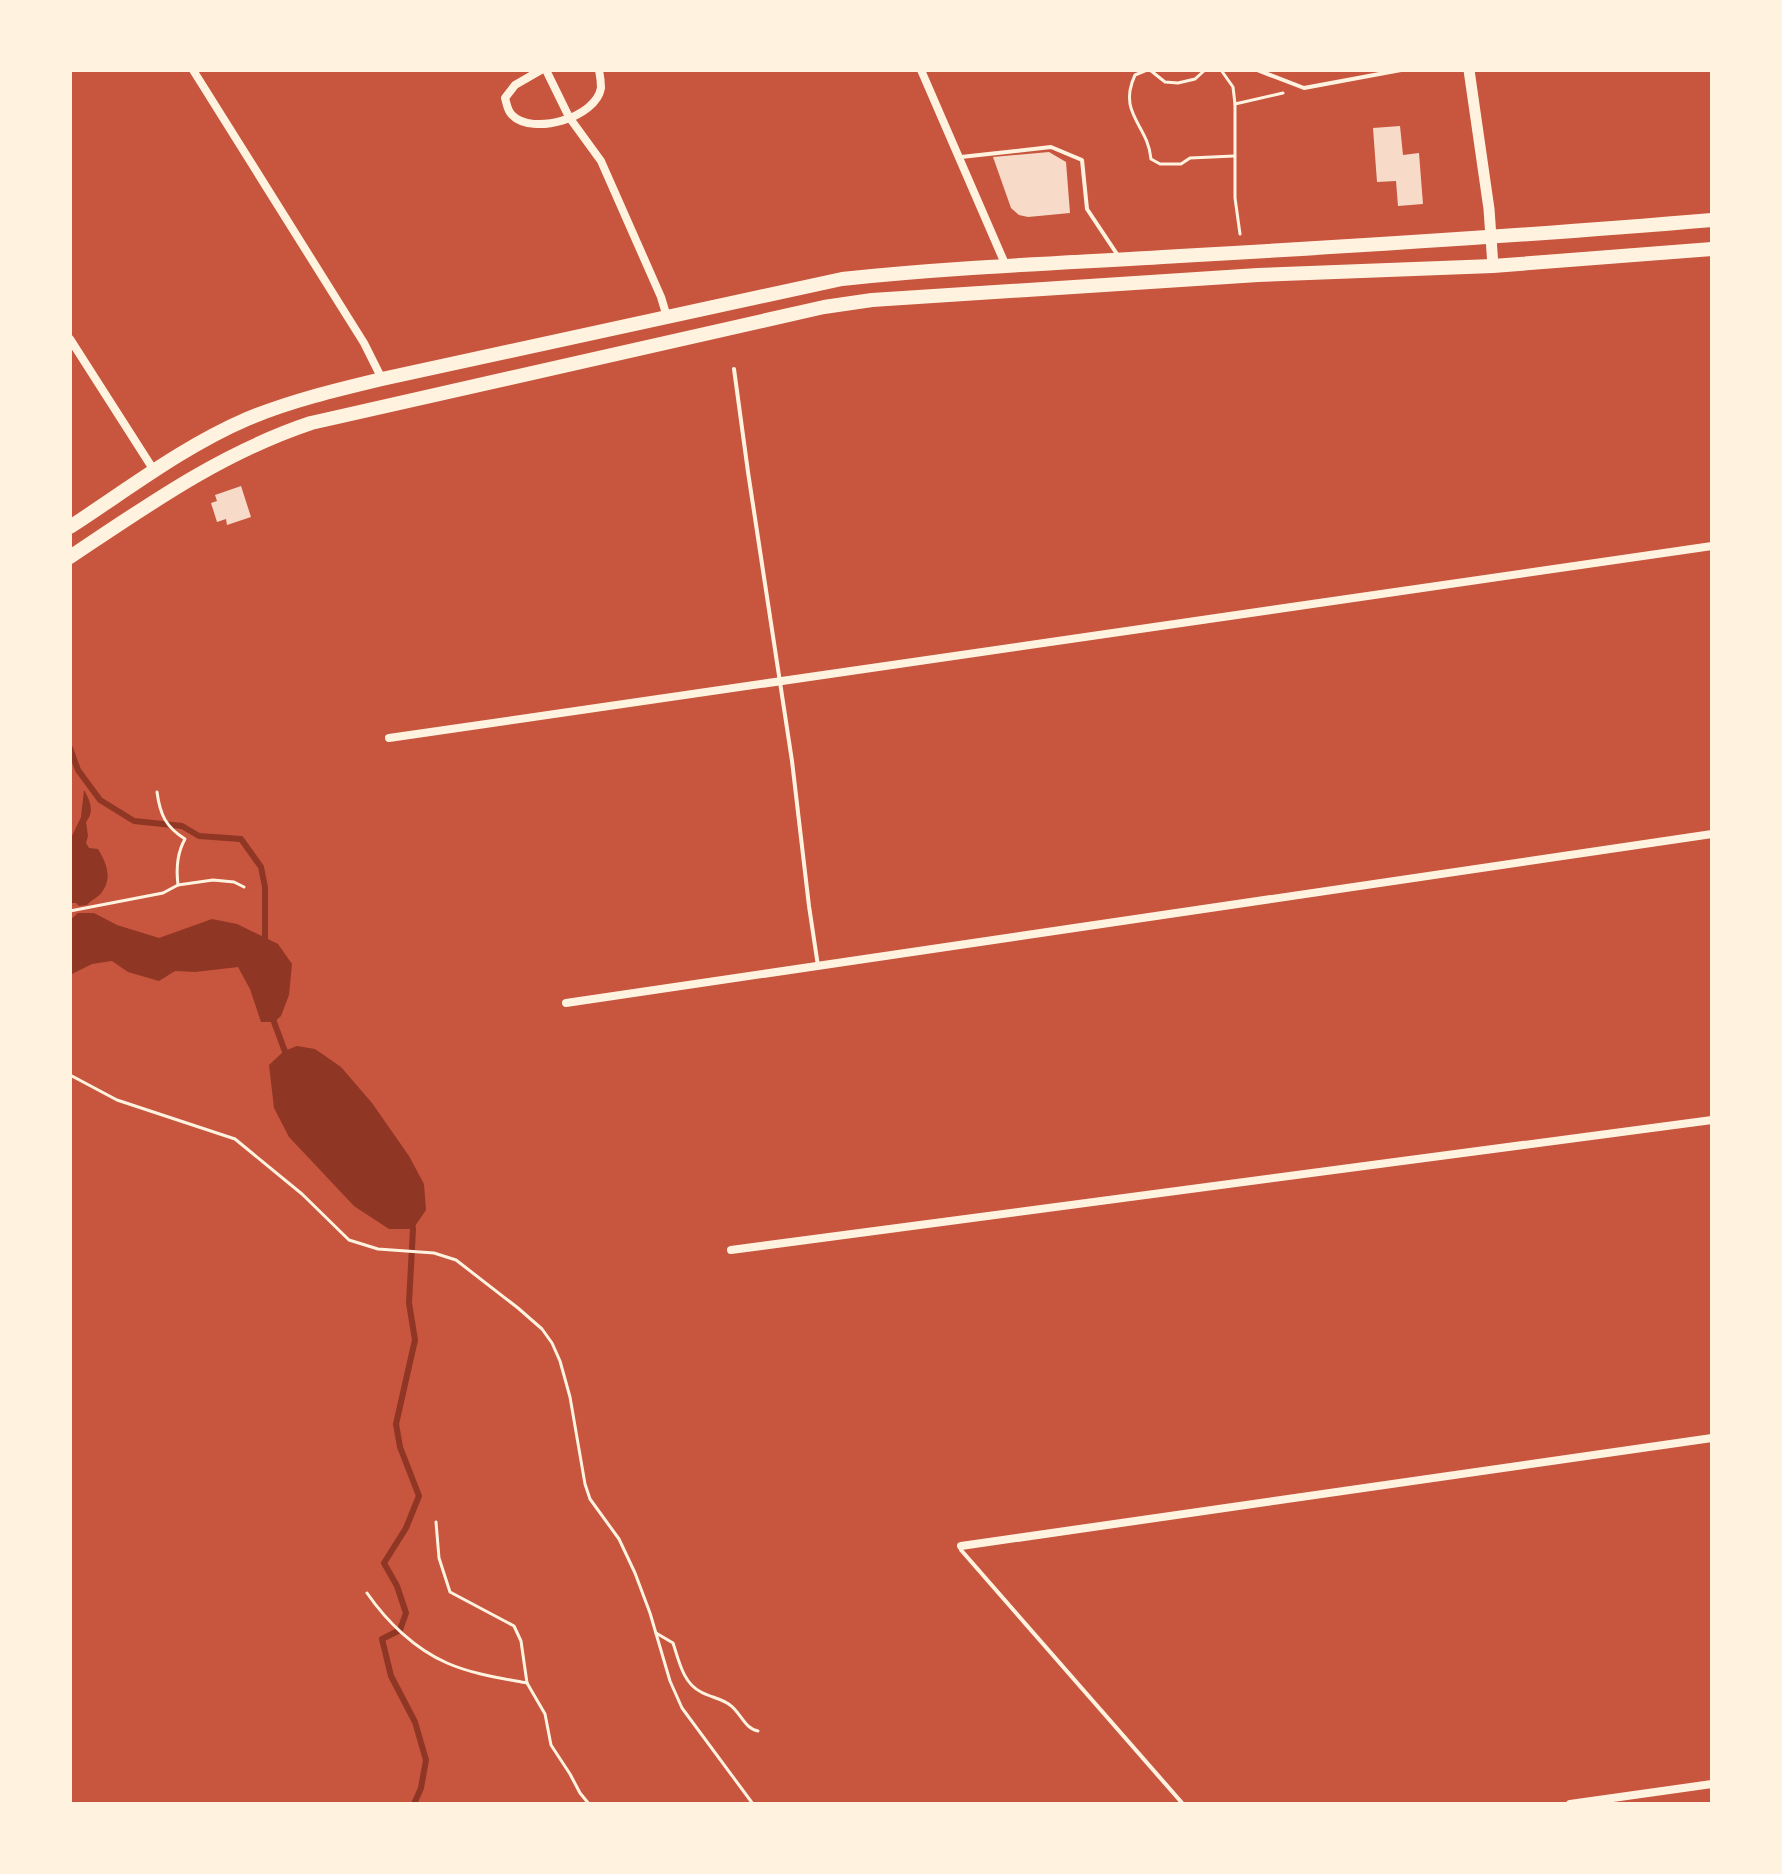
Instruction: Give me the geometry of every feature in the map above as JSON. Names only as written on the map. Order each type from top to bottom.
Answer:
[{"type":"highway","points":[[70,527],[217,434],[246,420],[324,393],[842,279],[892,273],[1492,238],[1712,220]]},
{"type":"highway","points":[[70,557],[202,471],[235,453],[311,423],[824,307],[934,295],[1258,275],[1493,266],[1712,249]]},
{"type":"street","points":[[193,70],[364,343],[382,379]]},
{"type":"street","points":[[599,70],[601,91],[588,109],[569,117],[543,126],[521,122],[509,113],[505,98],[515,85],[544,70],[569,117],[601,161],[667,317]]},
{"type":"street","points":[[921,70],[1006,266]]},
{"type":"street","points":[[1469,70],[1492,238],[1493,266]]},
{"type":"street","points":[[70,339],[155,472]]},
{"type":"street","points":[[389,738],[1712,546]]},
{"type":"street","points":[[566,1003],[1712,834]]},
{"type":"street","points":[[731,1250],[1712,1120]]},
{"type":"street","points":[[961,1546],[1712,1438]]},
{"type":"street","points":[[1570,1804],[1712,1784]]},
{"type":"lane","points":[[1257,70],[1304,88],[1401,70]]},
{"type":"lane","points":[[959,157],[1051,147],[1082,160],[1087,209],[1121,260]]},
{"type":"lane","points":[[734,369],[818,966]]},
{"type":"lane","points":[[961,1546],[961,1550],[1183,1804]]},
{"type":"path","points":[[1205,70],[1195,79],[1178,83],[1165,82],[1148,70],[1135,75],[1128,97],[1131,110],[1146,139],[1151,159],[1160,164],[1181,164],[1190,158],[1235,156]]},
{"type":"path","points":[[1221,70],[1233,87],[1235,104],[1235,198],[1240,234]]},
{"type":"path","points":[[1235,104],[1304,88]]},
{"type":"path","points":[[157,792],[161,812],[171,831],[185,839],[180,848],[176,873],[178,885]]},
{"type":"path","points":[[70,911],[163,893],[178,885],[213,880],[234,882],[244,887]]},
{"type":"path","points":[[70,1075],[117,1100],[235,1139],[302,1194],[349,1240],[378,1249],[434,1253],[456,1260],[542,1329],[560,1361],[590,1499],[619,1539],[635,1573],[670,1681],[682,1708],[753,1804]]},
{"type":"path","points":[[436,1522],[439,1558],[450,1592],[514,1626],[521,1641],[527,1683],[545,1714],[551,1745],[589,1804]]},
{"type":"path","points":[[367,1593],[380,1612],[415,1644],[446,1662],[480,1674],[527,1683]]},
{"type":"path","points":[[656,1633],[673,1643],[690,1684],[698,1691],[730,1704],[751,1729],[758,1731]]},
{"type":"shaded area","points":[[84,790],[91,810],[86,822],[86,843],[89,848],[98,849],[108,876],[101,894],[87,905],[79,906],[70,903],[70,840],[81,817]]},
{"type":"shaded area","points":[[78,913],[94,913],[117,925],[159,938],[212,919],[237,924],[278,944],[292,964],[289,995],[281,1016],[274,1022],[261,1022],[250,989],[238,967],[175,971],[159,981],[128,972],[112,961],[92,964],[70,975],[70,920]]},
{"type":"shaded area","points":[[297,1046],[315,1049],[341,1067],[372,1103],[409,1156],[424,1184],[426,1210],[413,1229],[389,1229],[354,1206],[289,1137],[274,1108],[269,1065],[284,1051]]},
{"type":"building","points":[[1400,126],[1403,155],[1419,153],[1423,204],[1398,206],[1396,181],[1377,182],[1373,128]]},
{"type":"building","points":[[1049,152],[1066,162],[1070,213],[1019,215],[1011,208],[993,157]]},
{"type":"building","points":[[241,486],[251,517],[227,525],[226,519],[217,522],[211,503],[217,501],[215,495]]},
{"type":"waterway","points":[[70,748],[78,770],[100,800],[134,821],[182,826],[199,836],[241,839],[261,867],[265,887],[265,945]]},
{"type":"waterway","points":[[273,1015],[287,1057]]},
{"type":"waterway","points":[[412,1223],[409,1303],[415,1340],[396,1424],[400,1447],[419,1496],[406,1528],[384,1563],[397,1586],[406,1613],[400,1630],[382,1639],[391,1676],[415,1722],[426,1760],[421,1788],[414,1804]]}]
